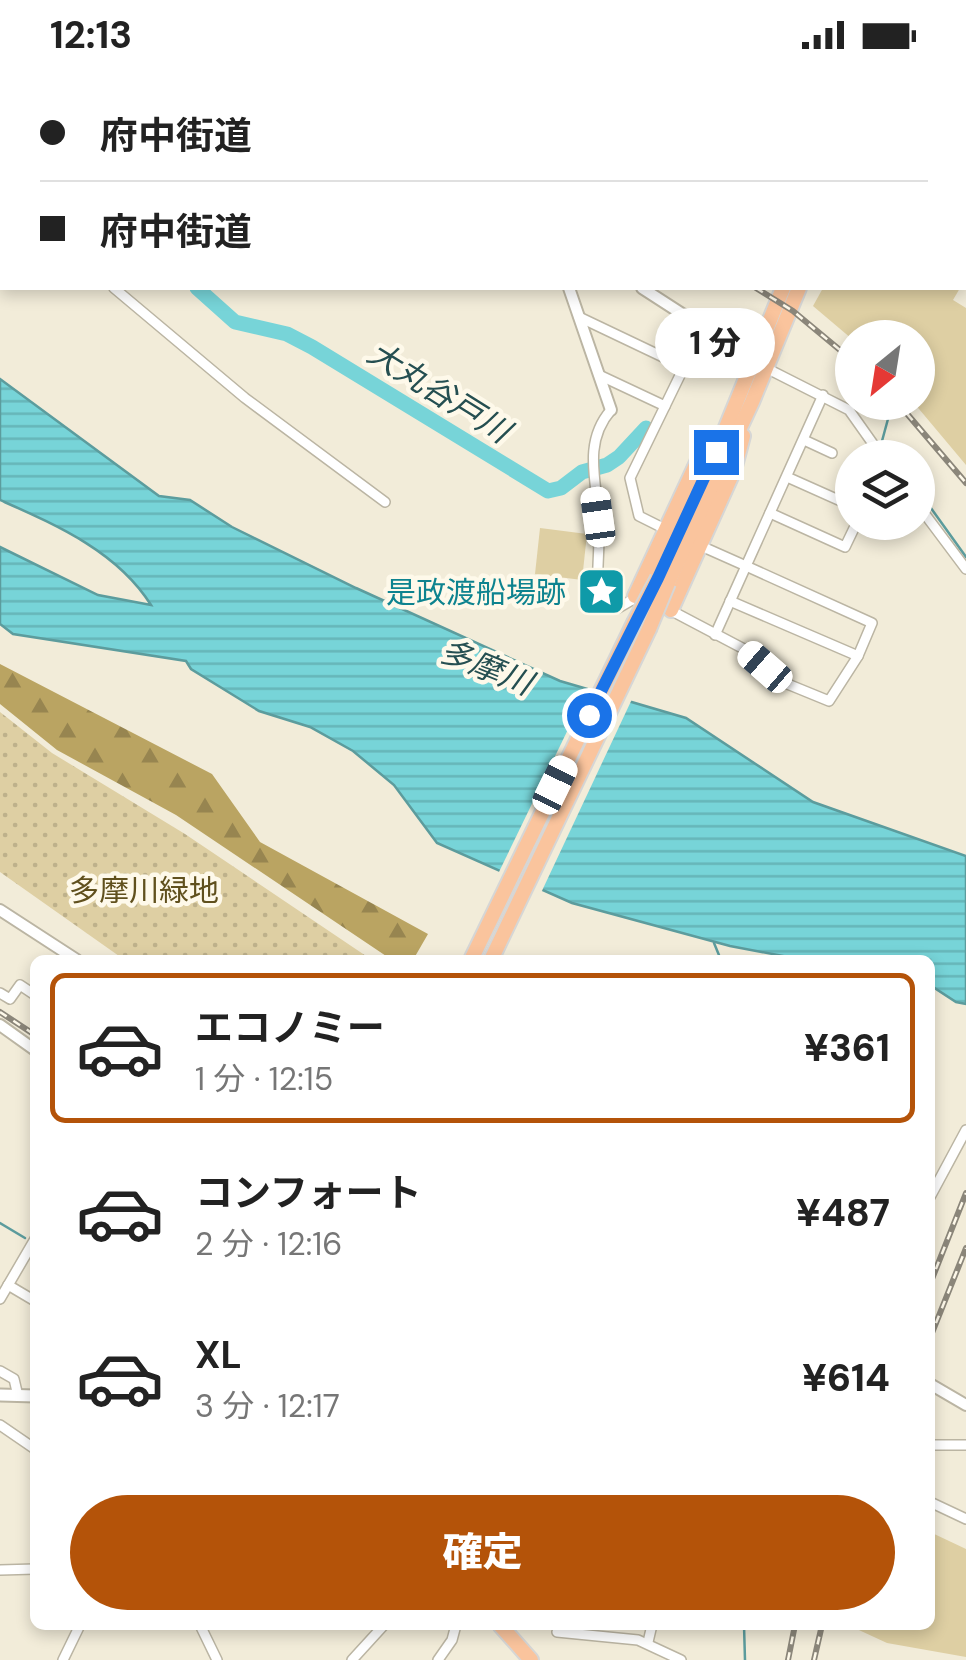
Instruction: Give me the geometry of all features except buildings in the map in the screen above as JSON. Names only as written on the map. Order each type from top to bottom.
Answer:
[{"type":"main road","points":[[672,610],[734,470],[782,290]]},
{"type":"main road","points":[[663,581],[716,452],[798,290]]},
{"type":"main road","points":[[473,955],[623,644],[641,626],[752,402]]},
{"type":"main road","points":[[634,596],[700,456],[704,451],[716,452]]},
{"type":"main road","points":[[493,955],[639,652],[641,626]]},
{"type":"main road","points":[[0,1394],[30,1396]]},
{"type":"main road","points":[[504,1630],[531,1660]]},
{"type":"street","points":[[116,290],[246,398],[384,502]]},
{"type":"street","points":[[124,296],[130,290]]},
{"type":"street","points":[[570,290],[611,410],[600,426],[591,470],[598,517],[597,598],[605,608],[613,609],[634,596],[672,610],[744,649],[785,683],[828,701],[858,656],[872,623],[701,546]]},
{"type":"street","points":[[645,290],[760,364],[849,410],[870,440]]},
{"type":"street","points":[[579,317],[684,367],[630,478],[639,516],[667,530]]},
{"type":"street","points":[[599,374],[665,406]]},
{"type":"street","points":[[715,635],[824,396]]},
{"type":"street","points":[[804,440],[832,452]]},
{"type":"street","points":[[787,476],[835,498]]},
{"type":"street","points":[[770,514],[845,547],[848,540]]},
{"type":"street","points":[[935,528],[966,570]]},
{"type":"street","points":[[730,601],[858,656]]},
{"type":"street","points":[[0,910],[69,955]]},
{"type":"street","points":[[0,993],[10,999],[20,985],[30,992]]},
{"type":"street","points":[[0,1025],[30,1046]]},
{"type":"street","points":[[935,1188],[966,1130]]},
{"type":"street","points":[[0,1299],[30,1248]]},
{"type":"street","points":[[8,1285],[30,1298]]},
{"type":"street","points":[[0,1371],[14,1380],[18,1396]]},
{"type":"street","points":[[935,1387],[966,1405]]},
{"type":"street","points":[[0,1425],[30,1446]]},
{"type":"street","points":[[935,1446],[966,1446]]},
{"type":"street","points":[[935,1504],[966,1518]]},
{"type":"street","points":[[0,1570],[30,1569]]},
{"type":"street","points":[[63,1660],[78,1630]]},
{"type":"street","points":[[202,1630],[217,1660]]},
{"type":"street","points":[[352,1660],[379,1630]]},
{"type":"street","points":[[438,1660],[455,1630]]},
{"type":"street","points":[[648,1642],[651,1630]]},
{"type":"street","points":[[557,1632],[648,1642],[681,1660]]},
{"type":"green space","points":[[822,290],[959,290],[953,300],[966,308],[966,465],[928,420],[935,420],[935,320],[835,320],[835,325],[813,306]]},
{"type":"green space","points":[[540,528],[587,534],[582,580],[535,574]]},
{"type":"green space","points":[[0,664],[212,774],[260,842],[428,934],[416,955],[385,955],[176,815],[57,750],[0,704]]},
{"type":"green space","name":"多摩川緑地","points":[[0,712],[52,753],[185,834],[365,955],[118,955],[0,872]]},
{"type":"green space","points":[[935,1534],[966,1549],[966,1657],[887,1643],[859,1630],[935,1630]]},
{"type":"water","name":"多摩川","points":[[0,379],[159,496],[190,500],[232,527],[356,588],[560,681],[686,718],[813,802],[966,856],[966,1004],[935,988],[935,955],[778,955],[572,903],[437,843],[394,785],[353,751],[310,727],[259,711],[191,669],[186,661],[13,634],[0,624],[0,547],[98,595],[151,605],[121,569],[103,555],[63,530],[0,500]]},
{"type":"pier","points":[[590,684],[609,690],[516,884],[497,876]]},
{"type":"pier","points":[[614,691],[633,697],[540,895],[519,885]]},
{"type":"waterway","name":"大丸谷戸川","points":[[199,290],[235,322],[287,334],[312,347],[548,491],[561,488],[582,472],[607,465],[646,428]]},
{"type":"waterway","points":[[882,440],[888,420]]},
{"type":"waterway","points":[[935,514],[966,557]]},
{"type":"waterway","points":[[714,943],[719,955]]},
{"type":"waterway","points":[[0,1223],[25,1238]]},
{"type":"waterway","points":[[744,1630],[745,1660]]},
{"type":"railway","points":[[759,290],[793,311],[835,346]]},
{"type":"railway","points":[[912,420],[966,483]]},
{"type":"railway","points":[[0,1012],[30,1032]]},
{"type":"railway","points":[[935,1271],[966,1193]]},
{"type":"railway","points":[[935,1326],[966,1248]]},
{"type":"railway","points":[[788,1660],[794,1630]]},
{"type":"railway","points":[[814,1660],[821,1630]]},
{"type":"place","name":"是政渡船場跡","points":[[601,592]]},
{"type":"route","points":[[589,715],[716,452]]}]
